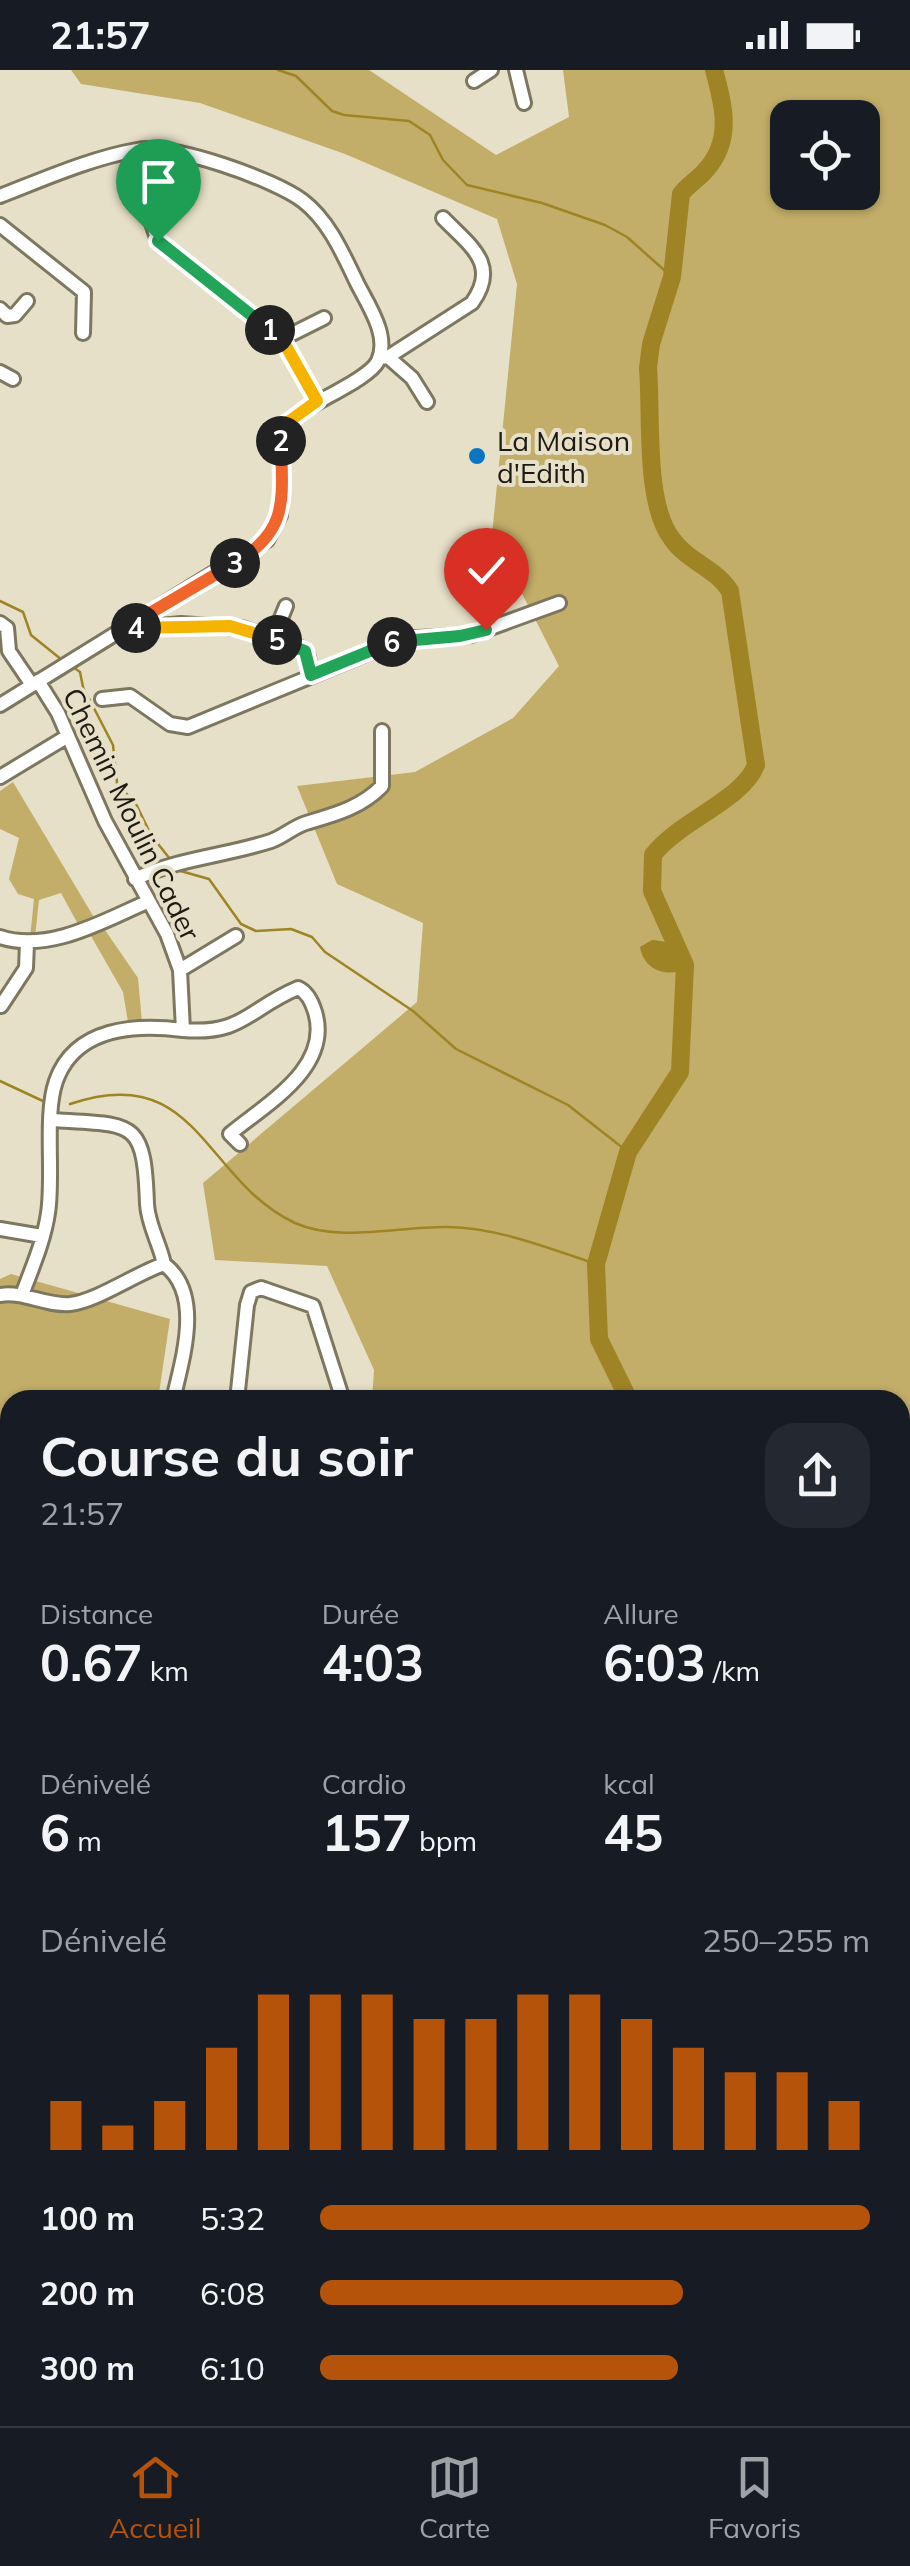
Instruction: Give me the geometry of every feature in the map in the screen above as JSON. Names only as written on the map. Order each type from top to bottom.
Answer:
[{"type":"street","points":[[474,81],[491,70]]},
{"type":"street","points":[[516,70],[524,103]]},
{"type":"street","points":[[0,196],[55,175],[146,149],[222,167],[272,185],[302,200],[326,226],[373,314],[384,358],[412,378],[427,402]]},
{"type":"street","points":[[0,705],[267,540],[280,516],[284,425],[472,303],[482,286],[482,261],[444,218]]},
{"type":"street","points":[[152,223],[158,241],[282,339],[317,401]]},
{"type":"street","points":[[0,225],[84,292],[83,333]]},
{"type":"street","points":[[0,309],[7,316],[15,315],[27,301]]},
{"type":"street","points":[[282,339],[324,318]]},
{"type":"street","points":[[102,699],[130,696],[181,728],[402,639],[471,634],[559,603]]},
{"type":"street","points":[[273,638],[286,606]]},
{"type":"street","name":"Chemin Moulin Cader","points":[[0,623],[7,628],[9,651],[35,683],[68,736],[104,822],[167,934],[180,970],[183,1030]]},
{"type":"street","points":[[123,629],[181,624],[230,626],[305,651],[311,675]]},
{"type":"street","points":[[0,656],[15,658]]},
{"type":"street","points":[[136,879],[166,864],[274,840],[302,824],[334,817],[373,796],[382,786],[382,731]]},
{"type":"street","points":[[0,777],[68,736]]},
{"type":"street","points":[[0,937],[27,943],[82,930],[147,902]]},
{"type":"street","points":[[180,970],[236,936]]},
{"type":"street","points":[[1,1006],[26,968],[27,943]]},
{"type":"street","points":[[22,1294],[48,1210],[56,1080],[74,1054],[91,1040],[130,1027],[214,1032],[234,1027],[298,988],[305,991],[315,1011],[317,1046],[306,1068],[230,1134],[240,1144]]},
{"type":"street","points":[[53,1120],[106,1124],[137,1138],[145,1152],[147,1206],[164,1264],[173,1274],[187,1312],[188,1329],[175,1390]]},
{"type":"street","points":[[0,1228],[42,1236]]},
{"type":"street","points":[[0,1294],[22,1294],[52,1304],[81,1302],[136,1273],[164,1264]]},
{"type":"street","points":[[238,1390],[247,1305],[256,1288],[313,1306],[340,1390]]},
{"type":"shaded area","points":[[71,70],[369,70],[496,155],[569,117],[563,70],[910,70],[910,1390],[373,1390],[374,1370],[327,1266],[215,1260],[203,1183],[417,1002],[423,923],[337,884],[297,786],[415,772],[513,718],[559,666],[492,535],[517,284],[497,219],[345,154],[200,103],[81,84]]},
{"type":"shaded area","points":[[13,782],[95,919],[79,926],[61,893],[39,900],[35,937],[30,938],[34,899],[18,894],[9,879],[19,838],[0,829],[0,791]]},
{"type":"shaded area","points":[[105,930],[138,978],[142,1022],[128,1022],[123,992],[91,936]]},
{"type":"shaded area","points":[[652,940],[676,947],[690,967],[666,972],[652,967],[640,947]]},
{"type":"shaded area","points":[[11,1274],[170,1319],[159,1390],[0,1390],[0,1279]]},
{"type":"waterway","points":[[278,70],[296,76],[332,111],[409,121],[430,135],[443,160],[467,185],[542,203],[605,225],[627,237],[672,277]]},
{"type":"waterway","points":[[624,1390],[599,1339],[596,1264],[628,1152],[680,1072],[685,965],[652,891],[653,855],[679,831],[738,789],[756,765],[730,591],[672,539],[657,504],[651,458],[648,368],[651,344],[672,277],[681,194],[714,160],[723,135],[723,110],[714,70]]},
{"type":"waterway","points":[[0,601],[23,612],[31,635],[62,660]]},
{"type":"waterway","points":[[73,667],[80,672],[83,687],[113,745],[117,783],[136,804],[151,835],[170,859]]},
{"type":"waterway","points":[[177,870],[209,879],[241,924],[256,931],[291,929],[312,937],[325,952],[413,1011],[456,1049],[568,1105],[628,1152]]},
{"type":"waterway","points":[[0,1081],[45,1102]]},
{"type":"waterway","points":[[70,1104],[113,1095],[146,1098],[173,1111],[264,1204],[313,1229],[351,1233],[467,1228],[523,1240],[596,1264]]},
{"type":"place","name":"La Maison d'Edith","points":[[477,456]]},
{"type":"route","points":[[158,241],[282,339],[317,401],[284,425],[280,516],[267,540],[254,552],[123,629],[181,624],[242,628],[305,651],[311,675],[402,639],[460,636],[486,630]]}]
